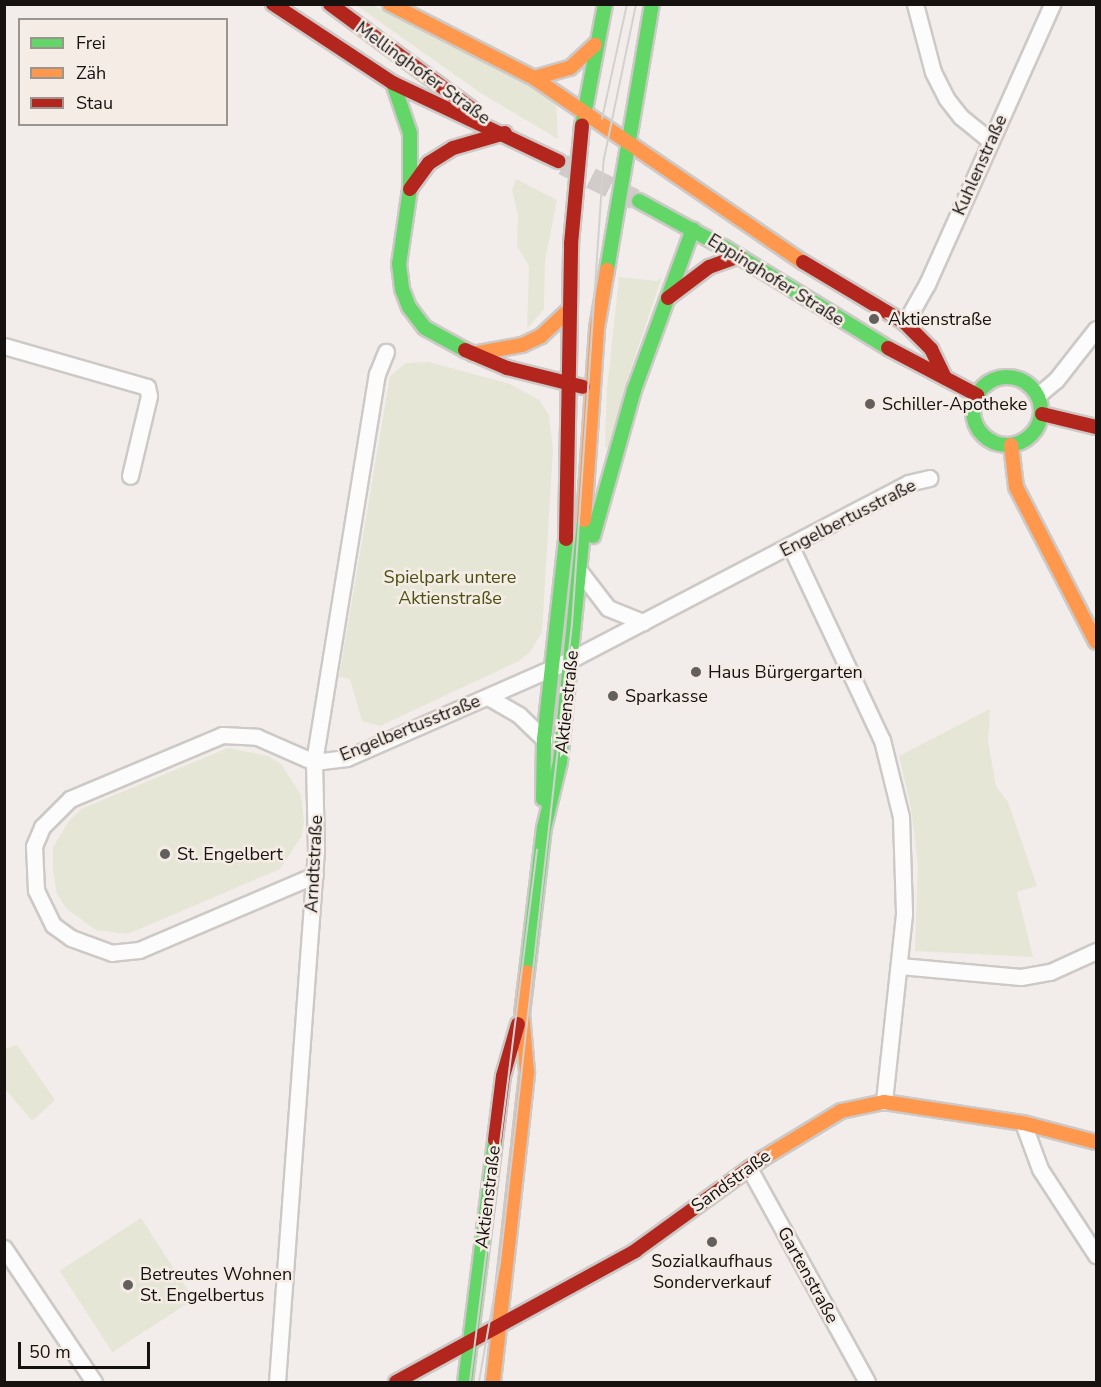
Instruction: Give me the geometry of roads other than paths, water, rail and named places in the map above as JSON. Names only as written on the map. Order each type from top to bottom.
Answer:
[{"type":"main road","name":"Mellinghofer Straße","points":[[273,4],[393,83],[505,134]]},
{"type":"main road","name":"Mellinghofer Straße","points":[[330,4],[505,134]]},
{"type":"main road","points":[[390,4],[534,78],[627,139],[842,288],[905,323],[931,349],[945,378]]},
{"type":"main road","name":"Aktienstraße","points":[[544,828],[541,776],[555,666],[569,509],[568,311],[583,110],[605,4]]},
{"type":"main road","name":"Aktienstraße","points":[[465,1383],[503,1076],[522,1014],[544,828],[560,762],[581,573],[592,388],[604,271],[652,4]]},
{"type":"main road","points":[[534,78],[570,68],[595,45]]},
{"type":"main road","points":[[393,83],[410,133],[411,189],[399,264],[402,289],[425,328],[473,354],[507,368],[570,386],[592,388]]},
{"type":"main road","points":[[411,189],[429,163],[453,148],[505,134],[558,161]]},
{"type":"main road","name":"Eppinghofer Straße","points":[[639,201],[693,229],[863,335],[977,395]]},
{"type":"main road","points":[[581,573],[634,390],[693,229]]},
{"type":"main road","points":[[667,300],[709,267],[738,256]]},
{"type":"main road","points":[[473,354],[522,345],[541,336],[568,311]]},
{"type":"main road","points":[[1002,377],[1020,380],[1038,395],[1042,414],[1034,433],[1011,445],[990,442],[978,429],[973,412],[977,395],[983,386],[1002,377]]},
{"type":"main road","points":[[1042,414],[1096,427]]},
{"type":"main road","points":[[1011,445],[1017,487],[1096,642]]},
{"type":"main road","name":"Aktienstraße","points":[[493,1383],[527,1072],[522,1014]]},
{"type":"main road","name":"Sandstraße","points":[[396,1383],[635,1251],[748,1168],[842,1111],[884,1102],[1023,1123],[1096,1142]]},
{"type":"street","points":[[915,4],[933,72],[946,98],[961,117],[992,141]]},
{"type":"street","name":"Kuhlenstraße","points":[[905,323],[992,141],[1052,4]]},
{"type":"street","points":[[1038,395],[1056,380],[1096,329]]},
{"type":"street","points":[[4,346],[147,387],[149,396],[130,476]]},
{"type":"street","name":"Arndtstraße","points":[[278,1383],[315,875],[314,762],[377,374],[386,352]]},
{"type":"street","name":"Engelbertusstraße","points":[[315,875],[139,950],[112,953],[71,938],[53,925],[36,890],[33,867],[34,846],[42,827],[70,799],[208,739],[235,733],[250,735],[314,762],[347,758],[572,659],[791,547],[908,483],[930,477]]},
{"type":"street","points":[[791,547],[888,758],[904,854],[900,966],[884,1102]]},
{"type":"street","points":[[581,573],[608,608],[643,622]]},
{"type":"street","points":[[488,697],[519,715],[544,739]]},
{"type":"street","points":[[900,966],[1021,977],[1050,972],[1096,951]]},
{"type":"street","points":[[1023,1123],[1040,1169],[1096,1255]]},
{"type":"street","name":"Gartenstraße","points":[[748,1168],[867,1383]]},
{"type":"street","points":[[4,1248],[94,1383]]},
{"type":"tunnel","points":[[563,164],[635,199]]},
{"type":"tram line","points":[[602,119],[627,4]]},
{"type":"tram line","points":[[479,1382],[500,1263],[572,624],[604,159],[636,4]]},
{"type":"tram line","points":[[470,1382],[537,850]]},
{"type":"place","name":"Aktienstraße","points":[[874,319]]},
{"type":"place","name":"Schiller-Apotheke","points":[[870,404]]},
{"type":"place","name":"Haus Bürgergarten","points":[[696,672]]},
{"type":"place","name":"Sparkasse","points":[[613,696]]},
{"type":"place","name":"St. Engelbert","points":[[165,854]]},
{"type":"place","name":"Sozialkaufhaus Sonderverkauf","points":[[712,1242]]},
{"type":"place","name":"Betreutes Wohnen St. Engelbertus","points":[[128,1285]]},
{"type":"park label","name":"Spielpark untere Aktienstraße","points":[[450,588]]}]
